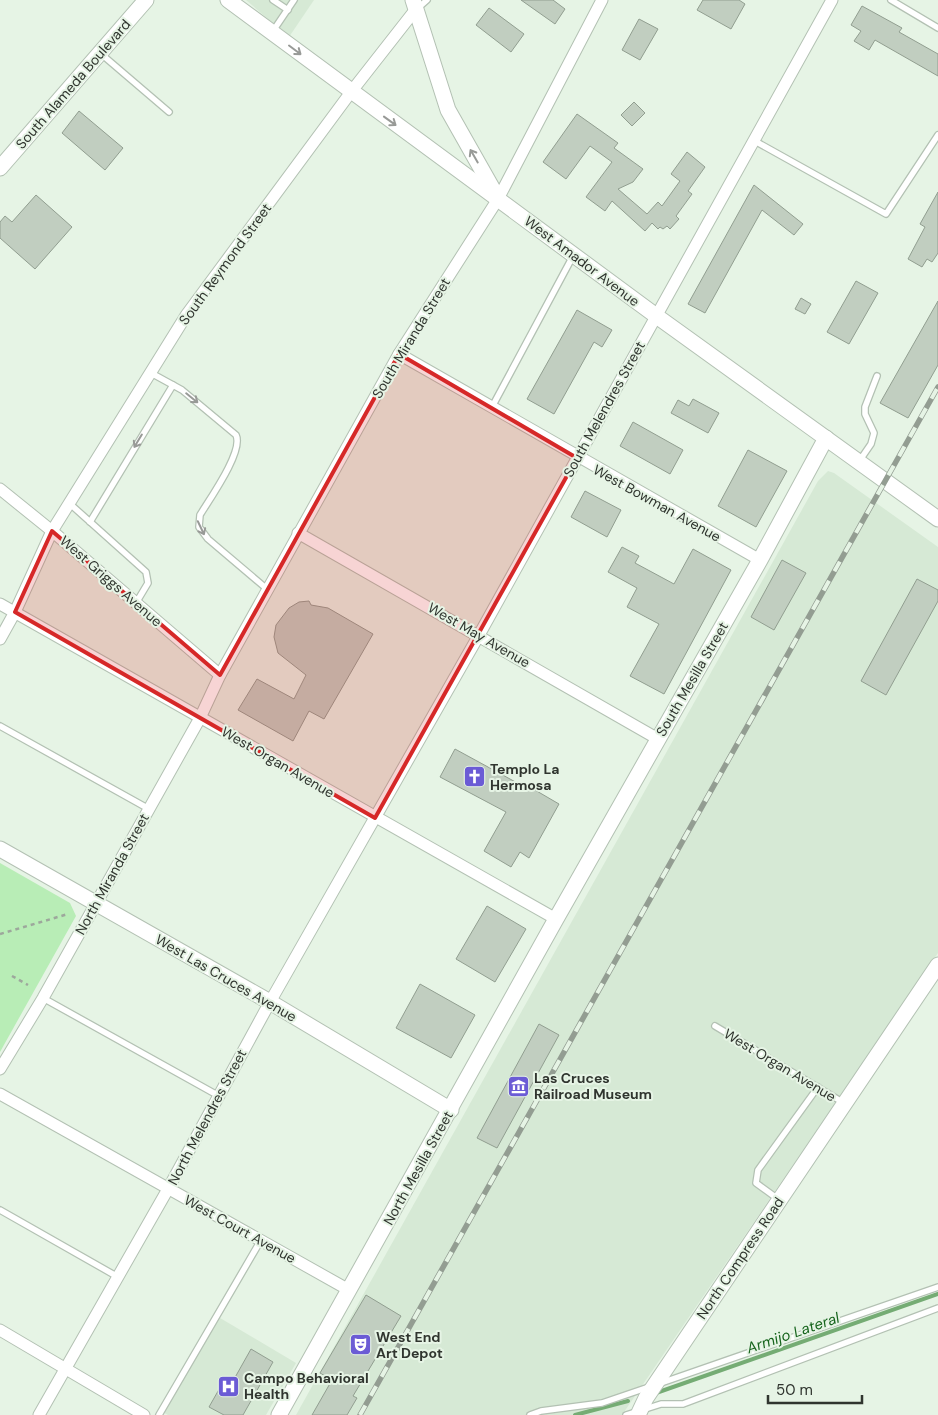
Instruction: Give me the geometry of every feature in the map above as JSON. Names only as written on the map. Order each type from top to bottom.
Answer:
[{"type":"street","name":"South Alameda Boulevard","points":[[0,168],[146,0]]},
{"type":"street","name":"West Amador Avenue","points":[[228,0],[350,92],[655,315],[938,519]]},
{"type":"street","name":"South Miranda Street","points":[[220,675],[399,354],[498,199],[602,0]]},
{"type":"street","name":"South Melendres Street","points":[[375,818],[578,458],[655,315],[832,0]]},
{"type":"street","points":[[419,3],[448,110],[498,199]]},
{"type":"street","name":"South Reymond Street","points":[[0,639],[15,612],[52,531],[187,314],[350,92],[419,3]]},
{"type":"street","name":"West Bowman Avenue","points":[[399,354],[578,458],[760,560]]},
{"type":"street","name":"South Mesilla Street","points":[[556,919],[760,560],[826,438]]},
{"type":"street","name":"West Griggs Avenue","points":[[0,489],[136,602],[220,675]]},
{"type":"street","name":"West May Avenue","points":[[298,533],[658,739]]},
{"type":"street","name":"West Organ Avenue","points":[[0,604],[556,919]]},
{"type":"street","name":"North Miranda Street","points":[[0,1069],[43,998],[200,718],[220,675]]},
{"type":"street","name":"North Melendres Street","points":[[39,1415],[168,1189],[270,1002],[375,818]]},
{"type":"street","name":"West Las Cruces Avenue","points":[[0,849],[270,1002],[451,1110]]},
{"type":"street","name":"North Mesilla Street","points":[[279,1415],[556,919]]},
{"type":"street","name":"North Compress Road","points":[[635,1413],[938,965]]},
{"type":"street","name":"West Court Avenue","points":[[0,1094],[349,1290]]},
{"type":"street","points":[[0,1330],[144,1415]]},
{"type":"lane","points":[[274,0],[288,10]]},
{"type":"lane","points":[[272,33],[294,0]]},
{"type":"lane","points":[[891,0],[938,28]]},
{"type":"lane","points":[[99,53],[169,112]]},
{"type":"lane","points":[[753,140],[886,214],[938,135]]},
{"type":"lane","points":[[492,408],[574,254]]},
{"type":"lane","points":[[151,373],[173,385],[231,430],[238,439],[234,456],[200,516],[199,527],[208,539],[268,589]]},
{"type":"lane","points":[[858,462],[871,444],[874,433],[864,414],[877,376]]},
{"type":"lane","points":[[90,522],[173,385]]},
{"type":"lane","points":[[69,503],[146,572],[148,583],[136,602]]},
{"type":"lane","points":[[0,726],[149,809]]},
{"type":"lane","points":[[43,998],[218,1096]]},
{"type":"lane","name":"West Organ Avenue","points":[[715,1026],[844,1103]]},
{"type":"lane","points":[[779,1199],[756,1183],[755,1178],[758,1170],[818,1087]]},
{"type":"lane","points":[[0,1210],[118,1277]]},
{"type":"lane","points":[[159,1415],[261,1240]]},
{"type":"lane","points":[[530,1415],[541,1411],[602,1403],[938,1287]]},
{"type":"lane","points":[[635,1413],[661,1404],[683,1404],[938,1308]]},
{"type":"path","points":[[0,934],[68,914]]},
{"type":"path","points":[[12,976],[28,985]]},
{"type":"highlighted area","points":[[399,354],[577,458],[375,818],[15,612],[52,531],[220,675]]},
{"type":"shaded area","points":[[246,0],[314,0],[289,37]]},
{"type":"shaded area","points":[[828,471],[834,473],[938,547],[938,953],[622,1415],[296,1415],[818,481]]},
{"type":"shaded area","name":"Campo Behavioral Health","points":[[215,1315],[296,1363],[266,1415],[168,1415],[159,1410]]},
{"type":"green space","points":[[0,863],[70,903],[76,916],[0,1052]]},
{"type":"building","points":[[521,0],[553,0],[565,9],[555,24]]},
{"type":"building","points":[[703,0],[739,0],[745,4],[731,29],[697,10]]},
{"type":"building","points":[[862,6],[902,28],[899,32],[938,54],[938,76],[875,40],[869,50],[854,41],[861,31],[851,25]]},
{"type":"building","points":[[489,8],[524,34],[511,52],[476,25]]},
{"type":"building","points":[[639,19],[658,29],[640,60],[622,50]]},
{"type":"building","points":[[634,102],[645,113],[632,126],[621,115]]},
{"type":"building","points":[[79,111],[123,148],[105,170],[62,133]]},
{"type":"building","points":[[577,114],[618,143],[614,148],[643,169],[633,182],[618,189],[647,214],[658,202],[662,206],[680,181],[671,174],[687,152],[705,167],[688,191],[692,194],[676,216],[679,219],[670,229],[667,226],[663,229],[660,227],[658,229],[652,223],[645,231],[612,201],[605,211],[586,197],[612,162],[590,146],[566,179],[543,162]]},
{"type":"building","points":[[754,185],[803,224],[794,235],[762,210],[705,313],[688,304]]},
{"type":"building","points":[[938,192],[938,253],[932,262],[927,259],[922,267],[908,259],[925,227],[920,224]]},
{"type":"building","points":[[36,195],[72,227],[35,269],[0,238],[0,222],[5,216],[12,222]]},
{"type":"building","points":[[856,281],[878,293],[849,344],[827,332]]},
{"type":"building","points":[[801,298],[811,304],[805,314],[795,309]]},
{"type":"building","points":[[938,301],[938,365],[908,418],[880,403]]},
{"type":"building","points":[[577,310],[612,330],[602,347],[594,342],[554,414],[527,399]]},
{"type":"building","points":[[693,399],[719,413],[708,433],[671,413],[678,400],[689,406]]},
{"type":"building","points":[[633,422],[683,450],[670,474],[620,446]]},
{"type":"building","points":[[748,450],[787,471],[756,527],[718,506]]},
{"type":"building","points":[[585,491],[621,510],[607,537],[571,517]]},
{"type":"building","points":[[622,547],[639,556],[635,563],[674,584],[693,549],[731,570],[664,694],[630,676],[659,624],[627,607],[637,588],[608,572]]},
{"type":"building","points":[[782,560],[806,573],[774,630],[751,617]]},
{"type":"building","points":[[917,579],[938,590],[938,601],[886,695],[861,681]]},
{"type":"building","points":[[309,601],[311,605],[328,608],[373,634],[324,719],[309,711],[293,741],[238,710],[257,679],[294,699],[306,675],[278,653],[274,637],[276,625],[289,608],[299,602]]},
{"type":"building","points":[[455,749],[521,785],[523,783],[559,804],[529,858],[520,852],[511,867],[484,851],[506,812],[440,777]]},
{"type":"building","points":[[487,906],[526,929],[495,982],[456,959]]},
{"type":"building","points":[[420,984],[475,1015],[451,1058],[396,1028]]},
{"type":"building","name":"Las Cruces Railroad Museum","points":[[539,1024],[559,1035],[497,1148],[477,1138]]},
{"type":"building","name":"West End Art Depot","points":[[366,1295],[401,1316],[353,1396],[357,1398],[347,1415],[312,1415],[332,1380],[320,1373]]},
{"type":"building","points":[[251,1349],[273,1362],[243,1415],[224,1415],[209,1407],[226,1377],[233,1381]]},
{"type":"waterway","name":"Armijo Lateral","points":[[656,1393],[938,1294]]},
{"type":"waterway","name":"Armijo Lateral","points":[[575,1415],[628,1401]]},
{"type":"railway","points":[[360,1415],[938,387]]},
{"type":"place","name":"Templo La Hermosa","points":[[474,777]]},
{"type":"place","name":"Las Cruces Railroad Museum","points":[[518,1086]]},
{"type":"place","name":"West End Art Depot","points":[[360,1345]]},
{"type":"place","name":"Campo Behavioral Health","points":[[228,1386]]}]
